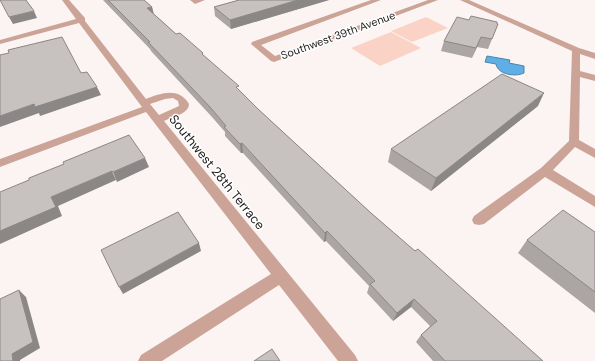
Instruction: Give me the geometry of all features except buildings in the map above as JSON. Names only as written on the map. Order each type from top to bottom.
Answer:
[{"type":"street","name":"Southwest 28th Terrace","points":[[65,0],[82,20],[157,120],[349,361]]},
{"type":"street","points":[[193,0],[195,2],[202,0]]},
{"type":"street","name":"Southwest 39th Avenue","points":[[378,0],[254,44],[274,58],[435,0]]},
{"type":"street","points":[[462,0],[576,50],[595,56]]},
{"type":"street","points":[[0,42],[82,20]]},
{"type":"street","points":[[479,220],[545,171],[574,142],[576,50]]},
{"type":"street","points":[[576,72],[595,78]]},
{"type":"street","points":[[0,163],[146,106],[165,96],[178,96],[184,103],[184,107],[181,110],[157,120]]},
{"type":"street","points":[[574,142],[595,154]]},
{"type":"street","points":[[545,171],[595,202]]},
{"type":"street","points":[[147,361],[282,275]]},
{"type":"shaded area","points":[[426,17],[448,28],[412,42],[391,31]]},
{"type":"shaded area","points":[[391,32],[421,48],[380,66],[351,48]]},
{"type":"water","points":[[487,56],[510,60],[509,63],[524,66],[524,73],[512,75],[504,73],[497,68],[496,64],[485,62]]}]
